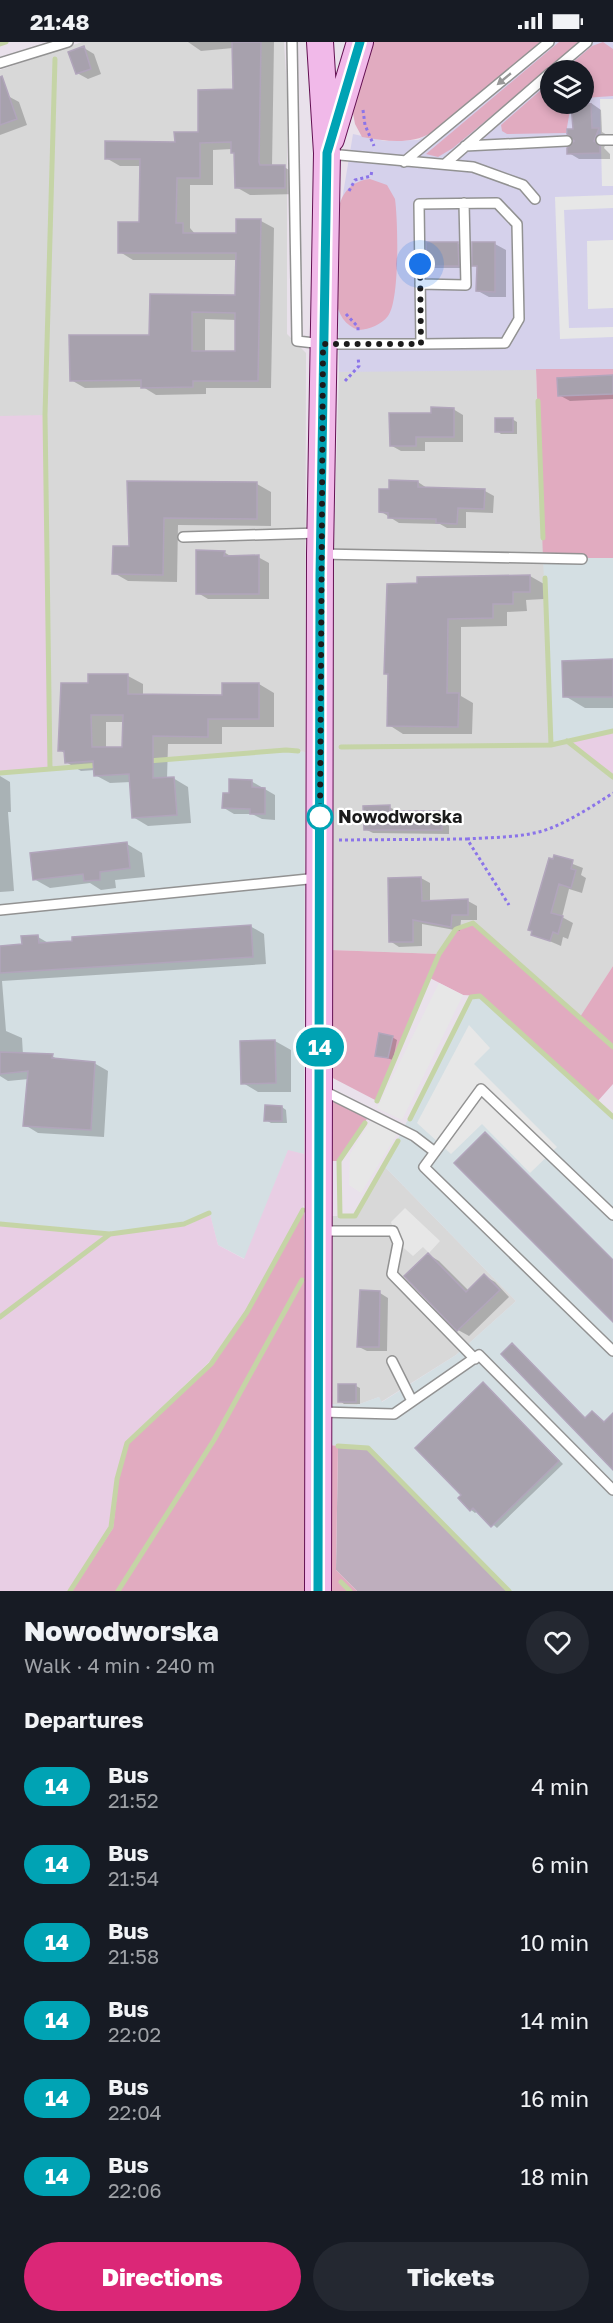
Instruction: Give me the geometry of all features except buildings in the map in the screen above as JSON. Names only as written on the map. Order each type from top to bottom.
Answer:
[{"type":"street","points":[[318,1591],[321,544],[327,153],[320,42]]},
{"type":"street","points":[[327,153],[360,42]]},
{"type":"lane","points":[[0,63],[68,42]]},
{"type":"lane","points":[[292,42],[297,341],[323,344],[421,344],[505,343],[519,319],[517,224],[497,203],[419,204],[421,344]]},
{"type":"lane","points":[[404,162],[549,42]]},
{"type":"lane","points":[[566,60],[587,42]]},
{"type":"lane","points":[[445,164],[540,82]]},
{"type":"lane","points":[[601,140],[613,140]]},
{"type":"lane","points":[[465,146],[567,141]]},
{"type":"lane","points":[[327,153],[473,167],[522,184],[535,199]]},
{"type":"lane","points":[[420,284],[466,285],[464,203]]},
{"type":"lane","points":[[183,537],[582,559]]},
{"type":"lane","points":[[0,910],[320,877]]},
{"type":"lane","points":[[320,1089],[414,1136],[435,1152]]},
{"type":"lane","points":[[613,1215],[481,1089],[424,1167],[613,1351]]},
{"type":"lane","points":[[319,1231],[370,1229],[393,1232],[398,1243],[392,1274],[475,1359]]},
{"type":"lane","points":[[318,1412],[394,1414],[479,1355],[613,1490]]},
{"type":"lane","points":[[392,1361],[412,1401]]},
{"type":"path","points":[[320,840],[506,837],[549,829],[585,811],[613,793]]},
{"type":"path","points":[[467,839],[509,905]]},
{"type":"shaded area","points":[[82,42],[284,42],[287,91],[287,334],[306,353],[305,752],[286,750],[50,769],[45,416],[0,416],[0,70]]},
{"type":"shaded area","points":[[372,42],[541,42],[431,133],[415,139],[398,141],[362,137],[355,124],[353,113]]},
{"type":"shaded area","points":[[541,42],[613,42],[613,369],[339,372],[337,230],[353,134],[385,141],[418,140],[431,133]]},
{"type":"shaded area","points":[[559,42],[581,42],[559,60],[540,60],[540,76],[453,148],[438,157],[426,154]]},
{"type":"shaded area","points":[[603,42],[613,49],[613,96],[594,97],[594,60],[576,60],[592,46]]},
{"type":"shaded area","points":[[540,91],[540,114],[569,114],[566,133],[507,134],[502,131],[501,125]]},
{"type":"shaded area","points":[[600,99],[613,99],[613,186],[602,186]]},
{"type":"shaded area","points":[[370,179],[387,185],[395,199],[397,241],[395,294],[392,308],[382,322],[359,330],[346,322],[340,315],[337,305],[336,230],[340,204],[345,192],[355,184]]},
{"type":"shaded area","points":[[613,195],[613,208],[564,210],[569,328],[613,327],[613,337],[560,339],[555,197]]},
{"type":"shaded area","points":[[613,240],[613,308],[588,309],[587,241]]},
{"type":"shaded area","points":[[399,369],[536,369],[551,744],[567,741],[613,777],[613,966],[580,1018],[473,923],[456,929],[439,954],[331,950],[328,748],[339,372]]},
{"type":"shaded area","points":[[536,369],[613,369],[613,558],[543,558]]},
{"type":"shaded area","points":[[45,415],[50,769],[0,773],[0,416]]},
{"type":"shaded area","points":[[543,558],[613,558],[613,731],[551,745]]},
{"type":"shaded area","points":[[613,731],[613,777],[567,741]]},
{"type":"shaded area","points":[[286,750],[305,752],[304,1154],[288,1151],[245,1259],[218,1245],[209,1211],[184,1223],[112,1232],[0,1222],[0,773]]},
{"type":"shaded area","points":[[473,923],[580,1017],[613,966],[613,1084],[597,1102],[480,996],[463,995],[428,977],[377,1101],[329,1076],[331,950],[439,954],[456,929]]},
{"type":"shaded area","points":[[439,983],[463,995],[402,1120],[377,1108]]},
{"type":"shaded area","points":[[480,996],[613,1117],[613,1591],[509,1591],[368,1448],[329,1445],[330,1404],[357,1405],[379,1397],[382,1402],[456,1355],[516,1301],[384,1166],[471,997]]},
{"type":"shaded area","points":[[469,1025],[490,1048],[474,1064],[557,1147],[530,1173],[482,1124],[451,1154],[417,1123]]},
{"type":"shaded area","points":[[330,1099],[367,1119],[339,1161],[331,1161]]},
{"type":"shaded area","points":[[371,1121],[397,1134],[361,1193],[349,1185],[350,1154]]},
{"type":"shaded area","points":[[288,1150],[304,1154],[304,1205],[246,1311],[209,1362],[126,1441],[115,1478],[109,1527],[69,1591],[0,1591],[0,1226],[111,1235],[186,1226],[210,1214],[218,1245],[244,1259]]},
{"type":"shaded area","points":[[384,1166],[516,1301],[456,1355],[381,1402],[379,1397],[357,1405],[330,1404],[331,1216],[355,1216]]},
{"type":"shaded area","points":[[405,1208],[440,1241],[429,1253],[423,1247],[413,1256],[398,1243],[391,1222]]},
{"type":"shaded area","points":[[304,1212],[307,1591],[72,1591],[113,1528],[119,1477],[128,1443],[214,1363],[249,1311]]},
{"type":"shaded area","points":[[329,1445],[338,1446],[336,1570],[357,1591],[328,1591]]},
{"type":"shaded area","points":[[338,1446],[368,1448],[509,1591],[357,1591],[336,1570]]},
{"type":"waterway","points":[[0,44],[6,42]]},
{"type":"waterway","points":[[50,769],[45,415],[55,59]]},
{"type":"waterway","points":[[538,401],[543,538]]},
{"type":"waterway","points":[[545,578],[551,745]]},
{"type":"waterway","points":[[341,747],[551,745],[613,731]]},
{"type":"waterway","points":[[567,741],[613,777]]},
{"type":"waterway","points":[[148,761],[298,751]]},
{"type":"waterway","points":[[0,773],[100,765]]},
{"type":"waterway","points":[[377,1101],[439,954],[456,929],[473,923],[613,1047]]},
{"type":"waterway","points":[[410,1119],[471,997],[480,996],[613,1117]]},
{"type":"waterway","points":[[365,1123],[339,1161],[340,1216],[355,1216],[398,1141]]},
{"type":"waterway","points":[[70,1591],[111,1527],[117,1479],[127,1443],[211,1364],[247,1312],[303,1210]]},
{"type":"waterway","points":[[0,1224],[110,1234],[184,1224],[209,1213]]},
{"type":"waterway","points":[[0,1317],[110,1234]]},
{"type":"waterway","points":[[118,1591],[214,1440],[302,1280]]},
{"type":"waterway","points":[[338,1446],[368,1448],[509,1591]]},
{"type":"waterway","points":[[341,1582],[350,1591]]},
{"type":"bus line","name":"14","points":[[318,1591],[320,575],[327,153],[360,42]]},
{"type":"place","name":"Nowodworska","points":[[320,817]]},
{"type":"route","points":[[320,817],[323,344],[421,344],[420,264]]}]
